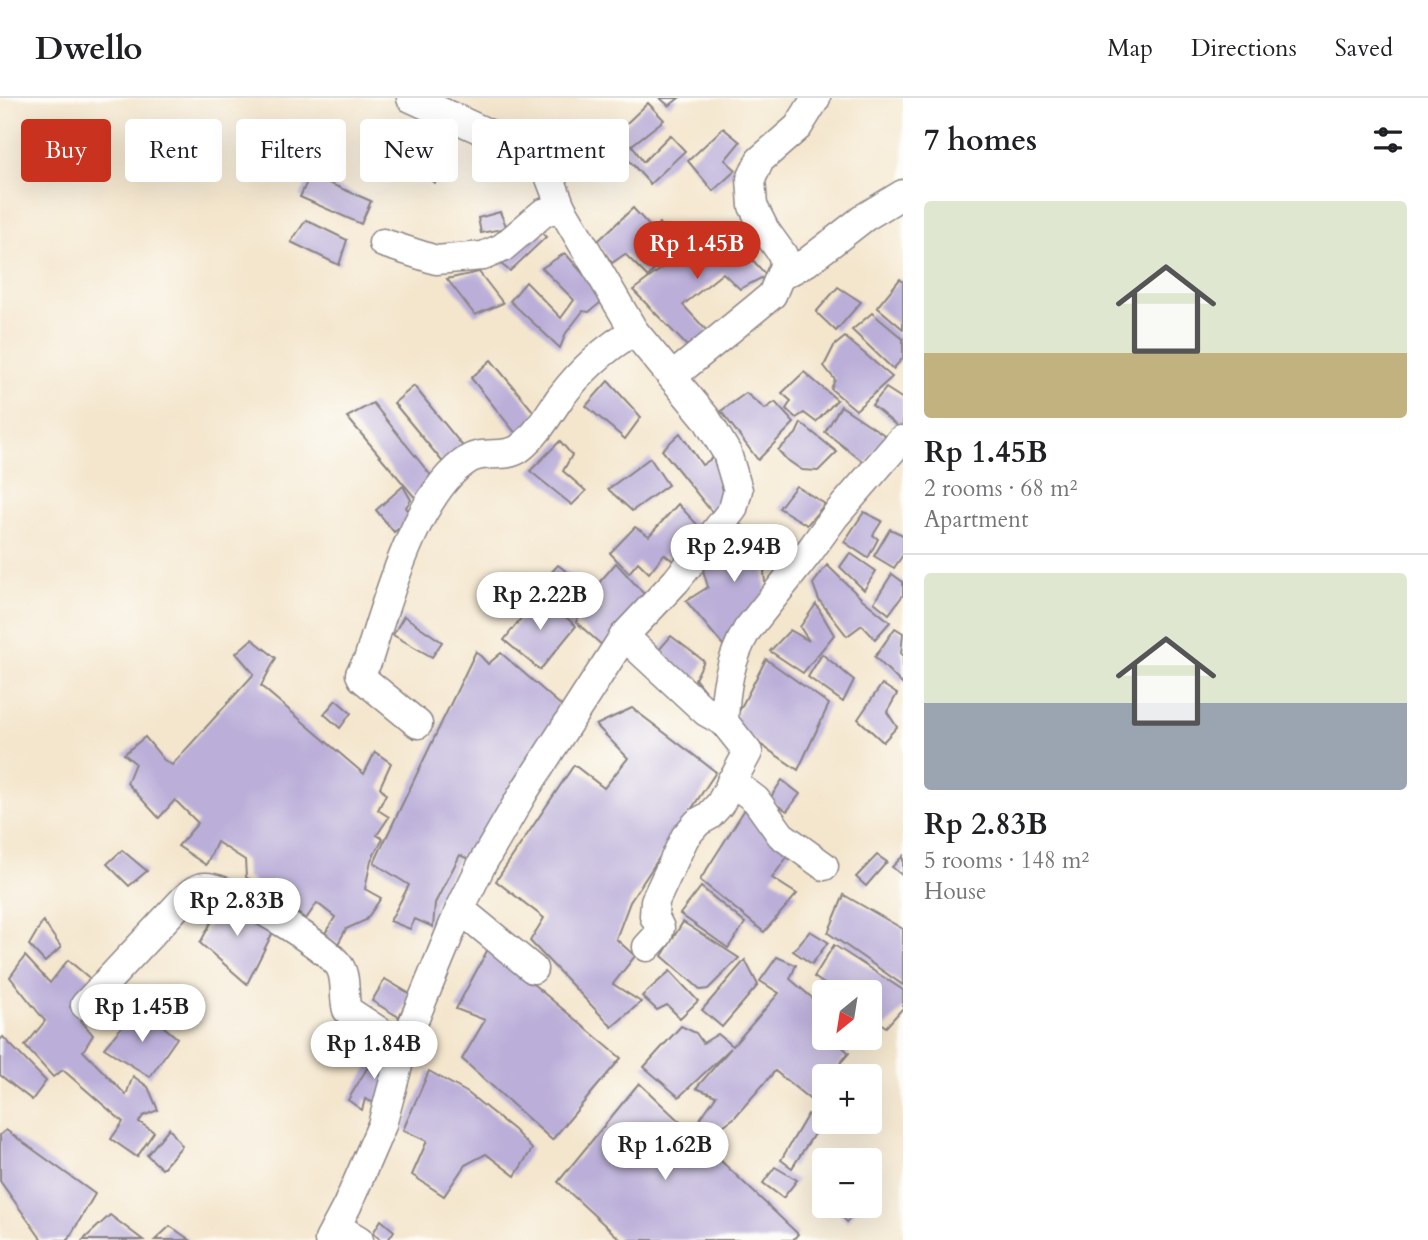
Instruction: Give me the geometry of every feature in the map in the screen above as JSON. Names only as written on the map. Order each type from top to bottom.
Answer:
[{"type":"street","points":[[342,1236],[382,1125],[403,1047],[460,909],[482,864],[624,636],[676,581],[737,502],[738,490],[727,453],[706,418],[634,331],[561,207],[544,160],[528,147],[494,136],[411,98]]},
{"type":"street","points":[[672,377],[772,295],[784,265],[783,255],[765,230],[753,206],[751,179],[760,160],[798,127],[816,98]]},
{"type":"street","points":[[780,276],[807,262],[864,217],[903,194]]},
{"type":"street","points":[[383,243],[436,260],[482,256],[502,248],[542,213],[561,207]]},
{"type":"street","points":[[418,724],[360,674],[368,660],[399,563],[429,501],[453,472],[471,457],[519,449],[597,355],[634,331]]},
{"type":"street","points":[[724,722],[724,692],[739,643],[747,630],[835,516],[901,440]]},
{"type":"street","points":[[624,636],[706,712],[724,722],[748,752],[720,804],[709,816],[698,822],[681,847],[655,901],[654,916],[660,928],[659,934],[648,947]]},
{"type":"street","points":[[731,781],[756,800],[781,835],[824,866]]},
{"type":"street","points":[[85,1005],[183,900],[195,890],[211,887],[291,926],[320,947],[340,967],[347,1010],[403,1047]]},
{"type":"street","points":[[460,909],[533,969]]},
{"type":"building","points":[[660,98],[679,98],[669,106]]},
{"type":"building","points":[[648,103],[664,120],[632,145],[643,162],[670,135],[685,151],[650,184],[629,160],[629,121]]},
{"type":"building","points":[[723,128],[740,142],[725,160],[736,170],[713,191],[688,161]]},
{"type":"building","points":[[307,182],[326,182],[371,201],[361,224],[300,197]]},
{"type":"building","points":[[633,208],[653,230],[659,223],[675,245],[648,277],[625,254],[612,263],[597,242]]},
{"type":"building","points":[[500,212],[507,228],[481,233],[478,218]]},
{"type":"building","points":[[306,220],[347,240],[339,265],[291,242]]},
{"type":"building","points":[[721,224],[773,283],[761,278],[740,289],[723,273],[683,305],[709,333],[692,351],[633,290]]},
{"type":"building","points":[[540,231],[546,237],[510,271],[497,261]]},
{"type":"building","points":[[565,253],[605,299],[589,312],[583,311],[566,333],[560,348],[510,301],[526,282],[561,318],[574,300],[542,268]]},
{"type":"building","points":[[479,272],[503,303],[475,315],[447,279]]},
{"type":"building","points":[[900,279],[903,282],[903,329],[877,307]]},
{"type":"building","points":[[838,287],[861,302],[836,331],[816,312]]},
{"type":"building","points":[[872,313],[903,339],[903,358],[893,369],[852,330]]},
{"type":"building","points":[[845,337],[892,377],[856,410],[831,389],[835,380],[824,366],[834,346]]},
{"type":"building","points":[[491,360],[542,422],[521,440],[471,378]]},
{"type":"building","points":[[804,372],[837,400],[816,422],[804,413],[796,418],[786,409],[791,401],[782,393]]},
{"type":"building","points":[[608,381],[641,417],[625,439],[586,406]]},
{"type":"building","points":[[414,386],[466,450],[446,466],[394,403]]},
{"type":"building","points":[[886,388],[903,399],[903,431],[872,405]]},
{"type":"building","points":[[746,393],[765,409],[775,402],[794,423],[758,460],[721,411]]},
{"type":"building","points":[[373,403],[436,482],[417,500],[347,417]]},
{"type":"building","points":[[841,406],[886,436],[866,464],[825,432]]},
{"type":"building","points":[[801,423],[837,452],[818,471],[802,470],[778,450],[796,434]]},
{"type":"building","points":[[680,433],[702,465],[714,457],[737,500],[715,516],[662,450]]},
{"type":"building","points":[[560,441],[572,455],[563,471],[586,491],[572,505],[530,471]]},
{"type":"building","points":[[650,458],[668,485],[632,511],[608,489]]},
{"type":"building","points":[[403,486],[411,500],[406,507],[412,518],[394,532],[376,510]]},
{"type":"building","points":[[796,486],[825,504],[807,525],[779,508]]},
{"type":"building","points":[[678,504],[705,533],[677,564],[664,554],[649,573],[638,562],[629,573],[610,553],[635,527],[649,536]]},
{"type":"building","points":[[864,512],[882,521],[873,535],[878,539],[868,558],[844,542]]},
{"type":"building","points":[[738,523],[780,547],[764,572],[766,594],[728,651],[686,601],[708,587],[703,570]]},
{"type":"building","points":[[890,529],[903,535],[903,555],[894,568],[874,556]]},
{"type":"building","points":[[850,553],[876,571],[864,590],[840,567]]},
{"type":"building","points":[[616,563],[645,595],[604,647],[576,622],[583,606],[548,576],[558,565],[592,591]]},
{"type":"building","points":[[827,565],[890,622],[875,639],[862,625],[847,636],[819,600],[813,584]]},
{"type":"building","points":[[892,574],[903,582],[903,595],[889,614],[874,602]]},
{"type":"building","points":[[540,594],[576,626],[540,670],[504,640]]},
{"type":"building","points":[[816,604],[834,635],[803,673],[770,651],[790,630],[809,641],[800,627]]},
{"type":"building","points":[[404,616],[442,642],[432,657],[393,635]]},
{"type":"building","points":[[895,628],[903,633],[903,685],[875,657]]},
{"type":"building","points":[[671,636],[704,661],[695,679],[704,690],[697,701],[652,658]]},
{"type":"building","points":[[252,639],[276,658],[261,686],[364,774],[375,752],[391,763],[380,787],[386,794],[378,810],[389,817],[377,835],[383,839],[371,860],[365,889],[381,898],[366,920],[346,929],[338,944],[324,935],[335,917],[317,903],[306,919],[246,877],[245,860],[217,842],[206,865],[178,846],[198,823],[175,800],[159,818],[127,783],[135,763],[124,754],[145,737],[164,760],[172,765],[254,674],[236,653]]},
{"type":"building","points":[[476,651],[488,664],[501,653],[564,708],[480,865],[460,855],[435,903],[433,927],[415,919],[410,929],[390,921],[409,885],[374,863]]},
{"type":"building","points":[[822,654],[854,680],[843,702],[808,677]]},
{"type":"building","points":[[766,659],[829,704],[798,770],[732,725]]},
{"type":"building","points":[[882,684],[897,694],[887,712],[897,727],[883,742],[858,719]]},
{"type":"building","points":[[336,700],[351,713],[340,728],[324,714]]},
{"type":"building","points":[[632,708],[716,772],[630,902],[616,939],[635,956],[613,984],[641,1002],[612,1027],[530,941],[544,918],[496,881],[574,765],[604,788],[628,758],[596,725]]},
{"type":"building","points":[[782,780],[800,794],[787,811],[769,800]]},
{"type":"building","points":[[747,806],[792,850],[772,878],[797,894],[764,932],[700,880]]},
{"type":"building","points":[[122,850],[147,871],[129,886],[107,864]]},
{"type":"building","points":[[877,855],[887,862],[866,886],[856,877]]},
{"type":"building","points":[[903,856],[903,876],[892,867]]},
{"type":"building","points":[[701,887],[745,923],[728,948],[680,914]]},
{"type":"building","points":[[226,895],[275,928],[247,984],[200,943]]},
{"type":"building","points":[[844,895],[903,929],[903,985],[828,933]]},
{"type":"building","points":[[43,921],[61,947],[45,962],[29,945]]},
{"type":"building","points":[[683,922],[739,958],[708,989],[701,990],[662,956]]},
{"type":"building","points":[[810,931],[828,942],[812,964],[793,951]]},
{"type":"building","points":[[834,945],[903,990],[903,1008],[886,1027],[882,1024],[882,980],[818,980],[814,977]]},
{"type":"building","points":[[489,947],[621,1058],[552,1140],[462,1059],[485,1020],[456,1009]]},
{"type":"building","points":[[25,956],[50,983],[68,960],[93,981],[70,1007],[93,1035],[83,1051],[126,1095],[133,1076],[148,1087],[158,1110],[143,1116],[139,1122],[154,1132],[137,1157],[111,1139],[123,1122],[63,1070],[53,1077],[25,1046],[45,1021],[10,977]]},
{"type":"building","points":[[777,957],[796,965],[790,979],[812,998],[812,1050],[846,1050],[849,1053],[839,1064],[812,1064],[812,1101],[775,1071],[734,1118],[714,1132],[700,1119],[716,1096],[696,1088],[731,1048],[679,1097],[644,1067],[681,1026],[696,1033],[703,1043],[718,1034],[733,1046],[779,993],[760,981]]},
{"type":"building","points":[[745,960],[758,985],[722,1027],[702,1010]]},
{"type":"building","points":[[670,971],[698,1001],[680,1018],[667,1005],[657,1010],[642,996]]},
{"type":"building","points":[[385,979],[410,994],[399,1017],[372,1001]]},
{"type":"building","points":[[131,1016],[147,1026],[152,1017],[177,1038],[150,1077],[104,1048]]},
{"type":"building","points":[[3,1037],[46,1081],[32,1100],[0,1075],[0,1040]]},
{"type":"building","points":[[378,1050],[396,1060],[381,1106],[365,1099],[362,1110],[348,1100]]},
{"type":"building","points":[[429,1071],[468,1093],[514,1130],[532,1149],[515,1176],[486,1154],[465,1165],[444,1196],[412,1175],[427,1141],[403,1130]]},
{"type":"building","points":[[639,1083],[798,1234],[793,1240],[621,1240],[558,1182]]},
{"type":"building","points":[[808,1114],[812,1117],[814,1134],[792,1168],[781,1160]]},
{"type":"building","points":[[169,1128],[182,1146],[162,1169],[147,1155]]},
{"type":"building","points":[[6,1130],[95,1194],[68,1240],[42,1240],[0,1181],[0,1135]]},
{"type":"building","points":[[775,1167],[797,1180],[783,1198],[763,1183]]},
{"type":"building","points":[[110,1215],[143,1240],[83,1240]]},
{"type":"building","points":[[381,1220],[394,1231],[388,1240],[381,1240],[373,1233]]},
{"type":"building","points":[[170,1226],[190,1240],[155,1240]]}]
